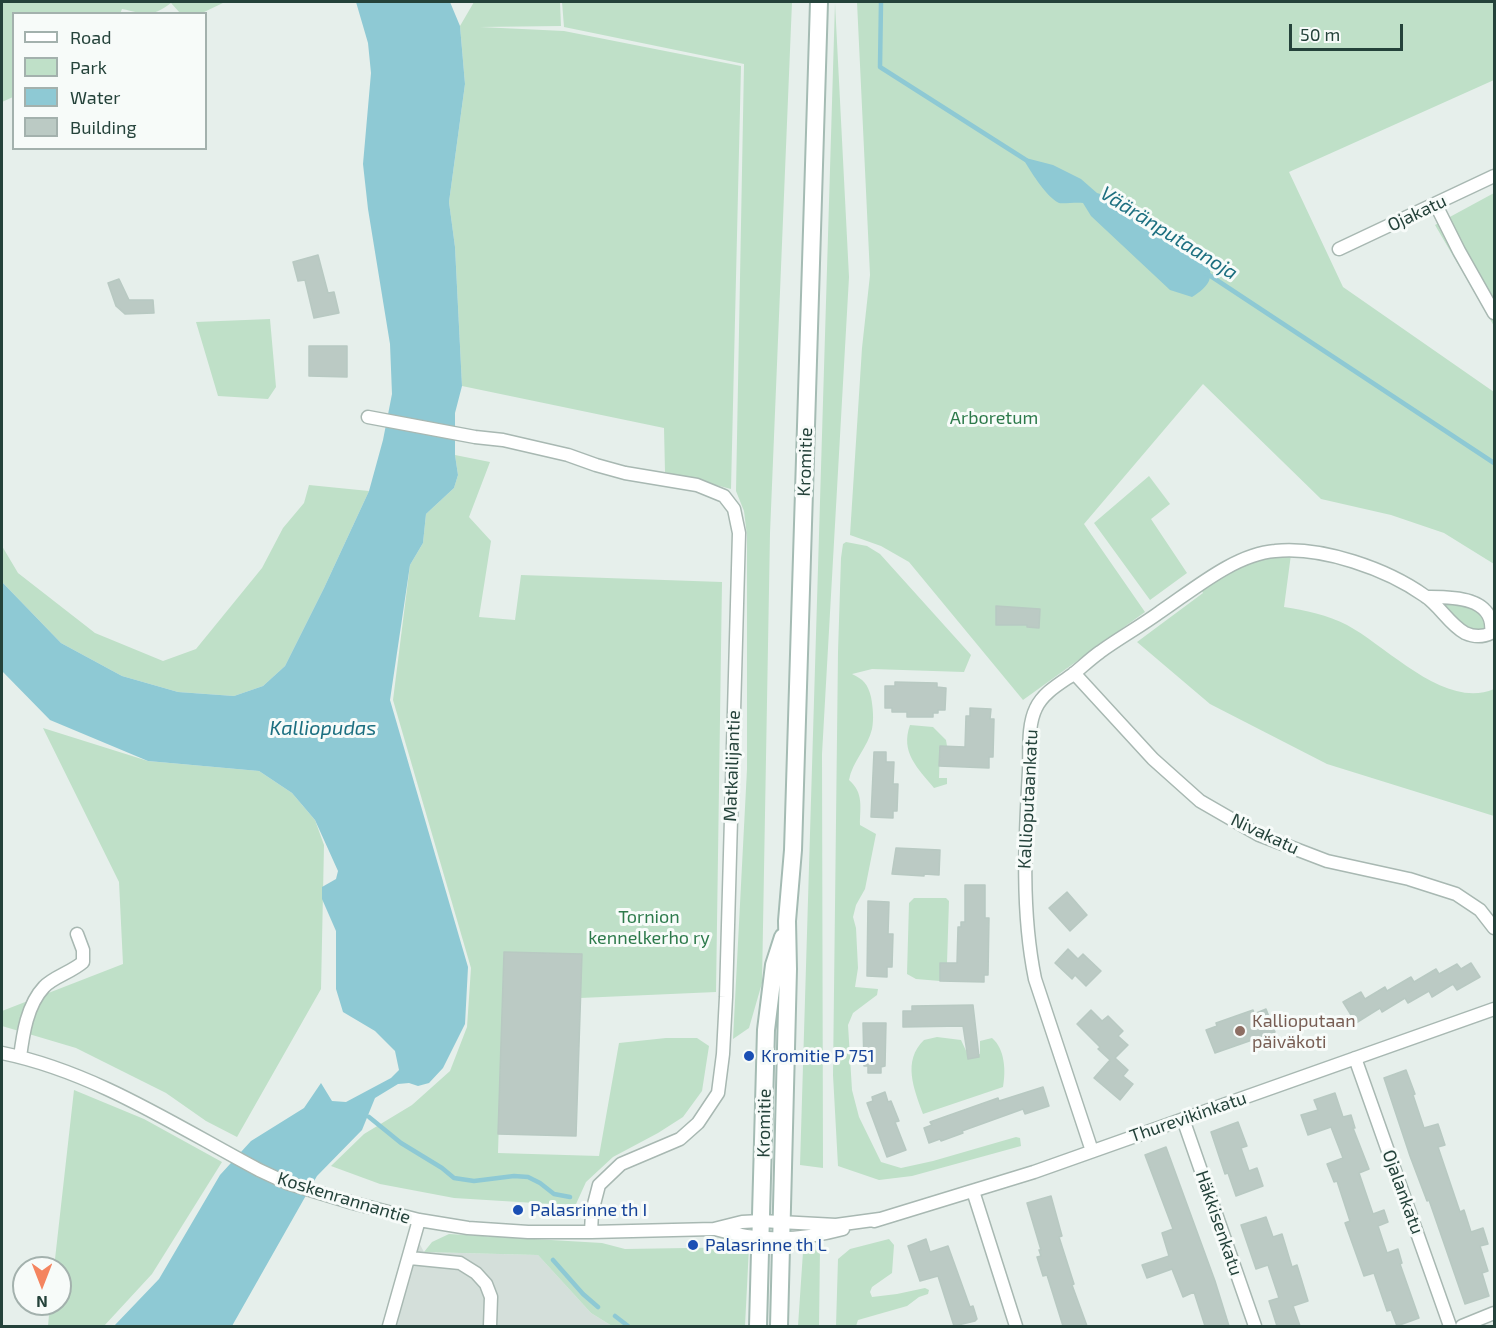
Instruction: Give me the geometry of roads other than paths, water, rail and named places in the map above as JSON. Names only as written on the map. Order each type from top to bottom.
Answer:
[{"type":"main road","name":"Kromitie","points":[[779,1326],[788,969],[787,921],[793,850],[819,2]]},
{"type":"main road","name":"Kromitie","points":[[758,1326],[766,1030],[774,965],[787,921]]},
{"type":"street","name":"Ojakatu","points":[[1339,249],[1494,176]]},
{"type":"street","points":[[1436,204],[1494,314]]},
{"type":"street","name":"Matkailijantie","points":[[368,417],[503,440],[643,477],[697,485],[724,496],[734,509],[739,533],[726,997],[718,1094],[698,1123],[680,1138],[621,1164],[599,1185],[592,1212],[591,1232]]},
{"type":"street","name":"Kallioputaankatu","points":[[1092,1151],[1035,979],[1029,950],[1024,871],[1032,722],[1035,708],[1048,692],[1102,650],[1206,580],[1241,561],[1274,550],[1304,550],[1338,557],[1387,575],[1426,597],[1465,633],[1486,636],[1491,633],[1494,621],[1492,612],[1484,605],[1470,599],[1426,597]]},
{"type":"street","name":"Nivakatu","points":[[1074,673],[1153,759],[1200,801],[1258,835],[1327,861],[1408,879],[1456,894],[1480,909],[1494,928]]},
{"type":"street","points":[[20,1057],[22,1037],[31,1009],[44,986],[83,962],[83,950],[77,934]]},
{"type":"street","name":"Thurevikinkatu","points":[[781,1239],[803,1238],[880,1219],[973,1191],[1494,1009]]},
{"type":"street","name":"Koskenrannantie","points":[[2,1053],[95,1083],[287,1183],[419,1220],[468,1228],[528,1232],[714,1229],[742,1237],[782,1222]]},
{"type":"street","name":"Ojalankatu","points":[[1355,1058],[1450,1326]]},
{"type":"street","name":"Häkkisenkatu","points":[[1183,1119],[1255,1326]]},
{"type":"street","points":[[973,1191],[1016,1326]]},
{"type":"street","name":"Thurevikinkatu","points":[[782,1222],[836,1225],[880,1219]]},
{"type":"street","points":[[389,1326],[419,1220]]},
{"type":"street","name":"Koskenrannantie","points":[[761,1229],[781,1239]]},
{"type":"street","points":[[410,1258],[460,1263],[476,1273],[486,1284],[491,1297],[490,1326]]},
{"type":"street","points":[[1462,1326],[1494,1313]]},
{"type":"water","name":"Kalliopudas","points":[[356,2],[450,2],[460,26],[465,84],[449,202],[455,247],[462,386],[455,413],[455,455],[458,475],[454,488],[426,514],[423,543],[410,565],[390,700],[468,967],[465,1024],[443,1068],[429,1083],[418,1086],[409,1083],[398,1084],[375,1098],[362,1130],[317,1176],[232,1326],[114,1326],[159,1279],[220,1175],[251,1141],[304,1108],[321,1083],[332,1101],[346,1102],[391,1078],[399,1070],[395,1051],[375,1031],[343,1012],[336,989],[336,931],[322,899],[322,887],[336,879],[338,871],[315,820],[292,793],[259,771],[148,761],[50,720],[2,671],[2,582],[61,643],[122,676],[178,692],[234,696],[263,686],[285,666],[369,491],[383,440],[392,394],[390,344],[363,164],[371,73],[368,43]]},
{"type":"water","points":[[1022,157],[1053,165],[1081,179],[1097,193],[1107,196],[1121,195],[1206,259],[1210,277],[1206,286],[1192,297],[1170,290],[1091,216],[1083,203],[1059,203],[1048,195]]},
{"type":"waterway","name":"Vääränputaanoja","points":[[881,2],[880,67],[1026,160]]},
{"type":"waterway","name":"Vääränputaanoja","points":[[1206,273],[1494,463]]},
{"type":"waterway","points":[[369,1117],[401,1143],[454,1178],[474,1181],[514,1176],[528,1177],[554,1194],[570,1197]]},
{"type":"waterway","points":[[553,1260],[583,1294],[598,1307]]},
{"type":"waterway","points":[[615,1316],[628,1326]]},
{"type":"place","name":"Kallioputaan päiväkoti","points":[[1240,1031]]},
{"type":"place","name":"Kromitie P 751","points":[[749,1056]]},
{"type":"place","name":"Palasrinne th I","points":[[518,1210]]},
{"type":"place","name":"Palasrinne th L","points":[[693,1245]]},
{"type":"park label","name":"Arboretum","points":[[994,418]]},
{"type":"park label","name":"Tornion kennelkerho ry","points":[[649,927]]}]
